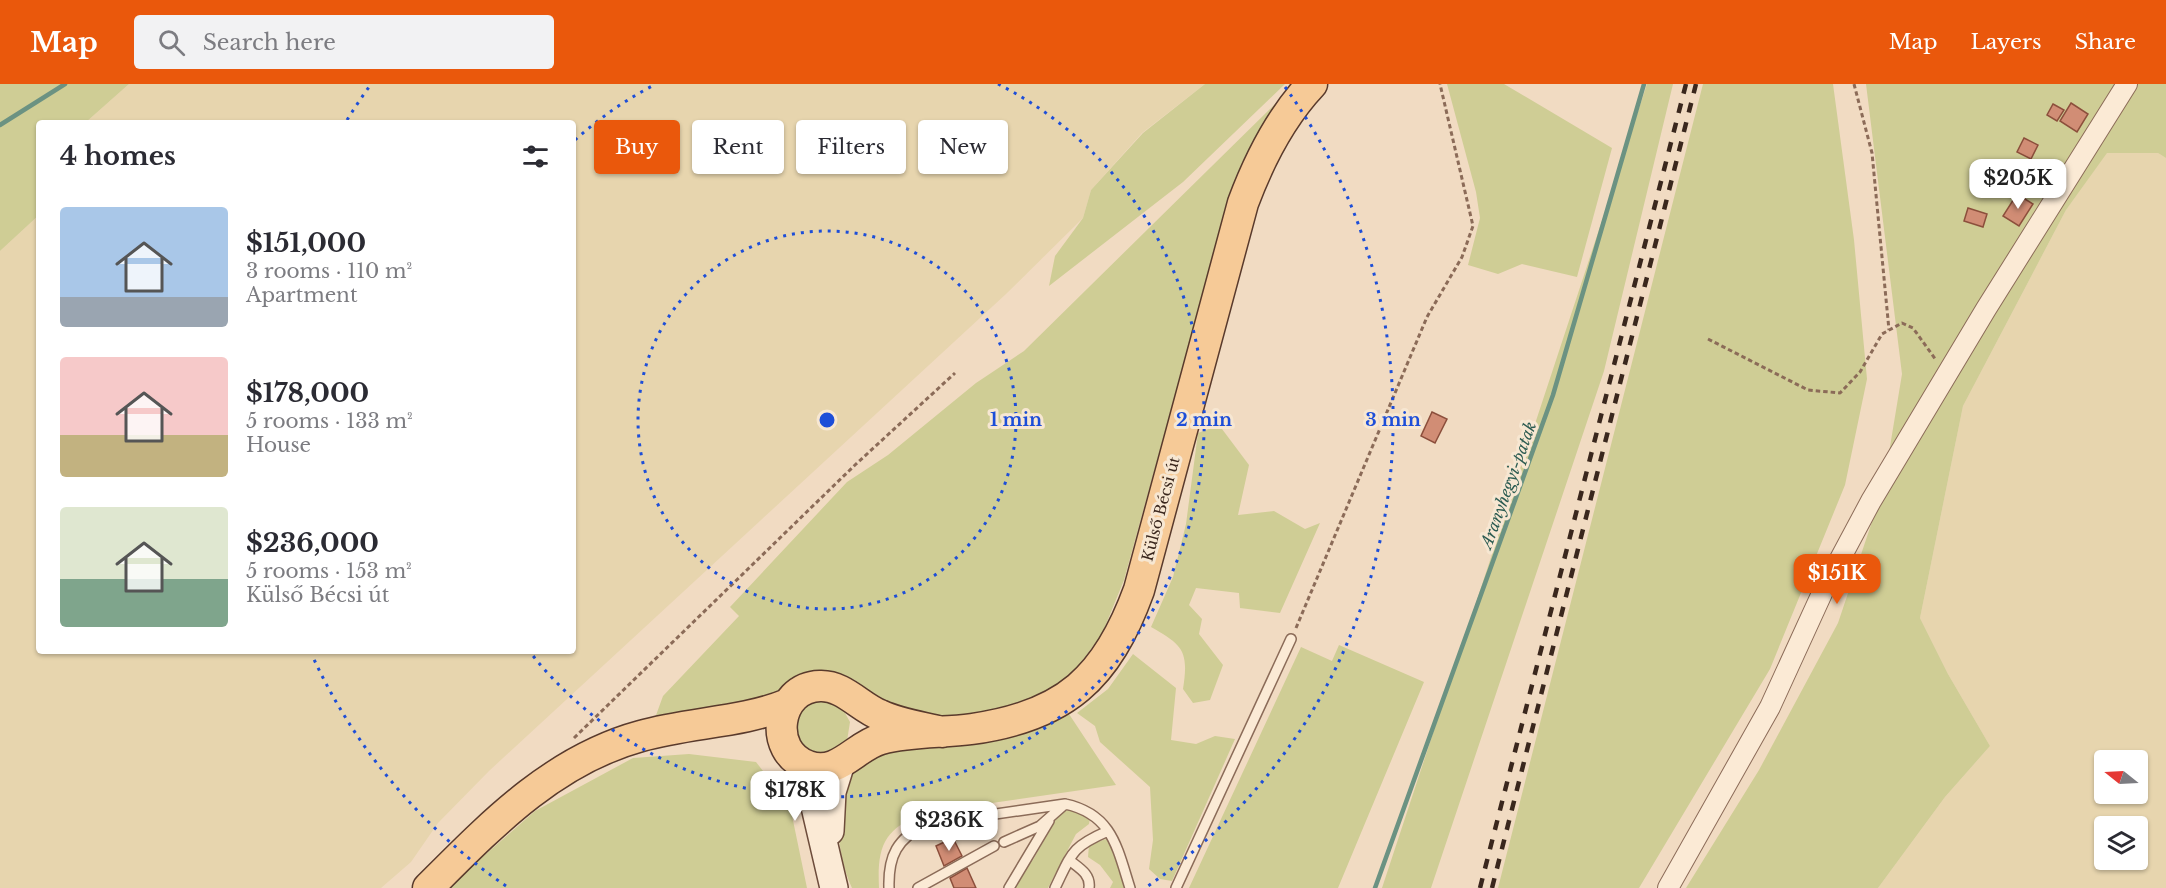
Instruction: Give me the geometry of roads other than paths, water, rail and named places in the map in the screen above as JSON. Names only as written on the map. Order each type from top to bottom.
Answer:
[{"type":"main road","name":"Külső Bécsi út","points":[[848,757],[885,738],[942,732],[1015,720],[1052,706],[1073,693],[1112,652],[1128,621],[1139,590],[1243,203],[1265,152],[1282,123],[1312,84]]},
{"type":"main road","points":[[792,754],[780,724],[788,704],[796,694],[819,686],[843,692],[883,717],[942,732]]},
{"type":"main road","points":[[680,728],[761,735],[816,768],[848,757],[861,738],[863,724],[860,711],[852,699]]},
{"type":"main road","points":[[428,888],[528,794],[566,766],[605,746],[643,735],[765,713],[788,704]]},
{"type":"street","points":[[1668,888],[1770,707],[1824,589],[1871,501],[1986,309],[2127,84]]},
{"type":"street","points":[[792,754],[809,781],[832,878]]},
{"type":"street","points":[[832,878],[832,792],[848,757]]},
{"type":"lane","points":[[1176,888],[1291,639]]},
{"type":"lane","points":[[1004,842],[1040,826],[1065,804]]},
{"type":"lane","points":[[889,888],[888,869],[892,857],[901,842],[912,831],[927,824],[1065,804],[1085,808],[1100,819],[1108,831],[1130,888]]},
{"type":"lane","points":[[1009,888],[1052,814]]},
{"type":"lane","points":[[1055,888],[1069,860],[1082,842],[1108,831]]},
{"type":"lane","points":[[918,888],[935,876],[994,846]]},
{"type":"lane","points":[[1069,860],[1085,873],[1089,879],[1089,888]]},
{"type":"waterway","points":[[0,125],[65,84]]},
{"type":"waterway","name":"Aranyhegyi-patak","points":[[1375,888],[1553,395],[1644,84]]},
{"type":"railway","points":[[1480,888],[1686,84]]},
{"type":"railway","points":[[1492,888],[1696,84]]}]
